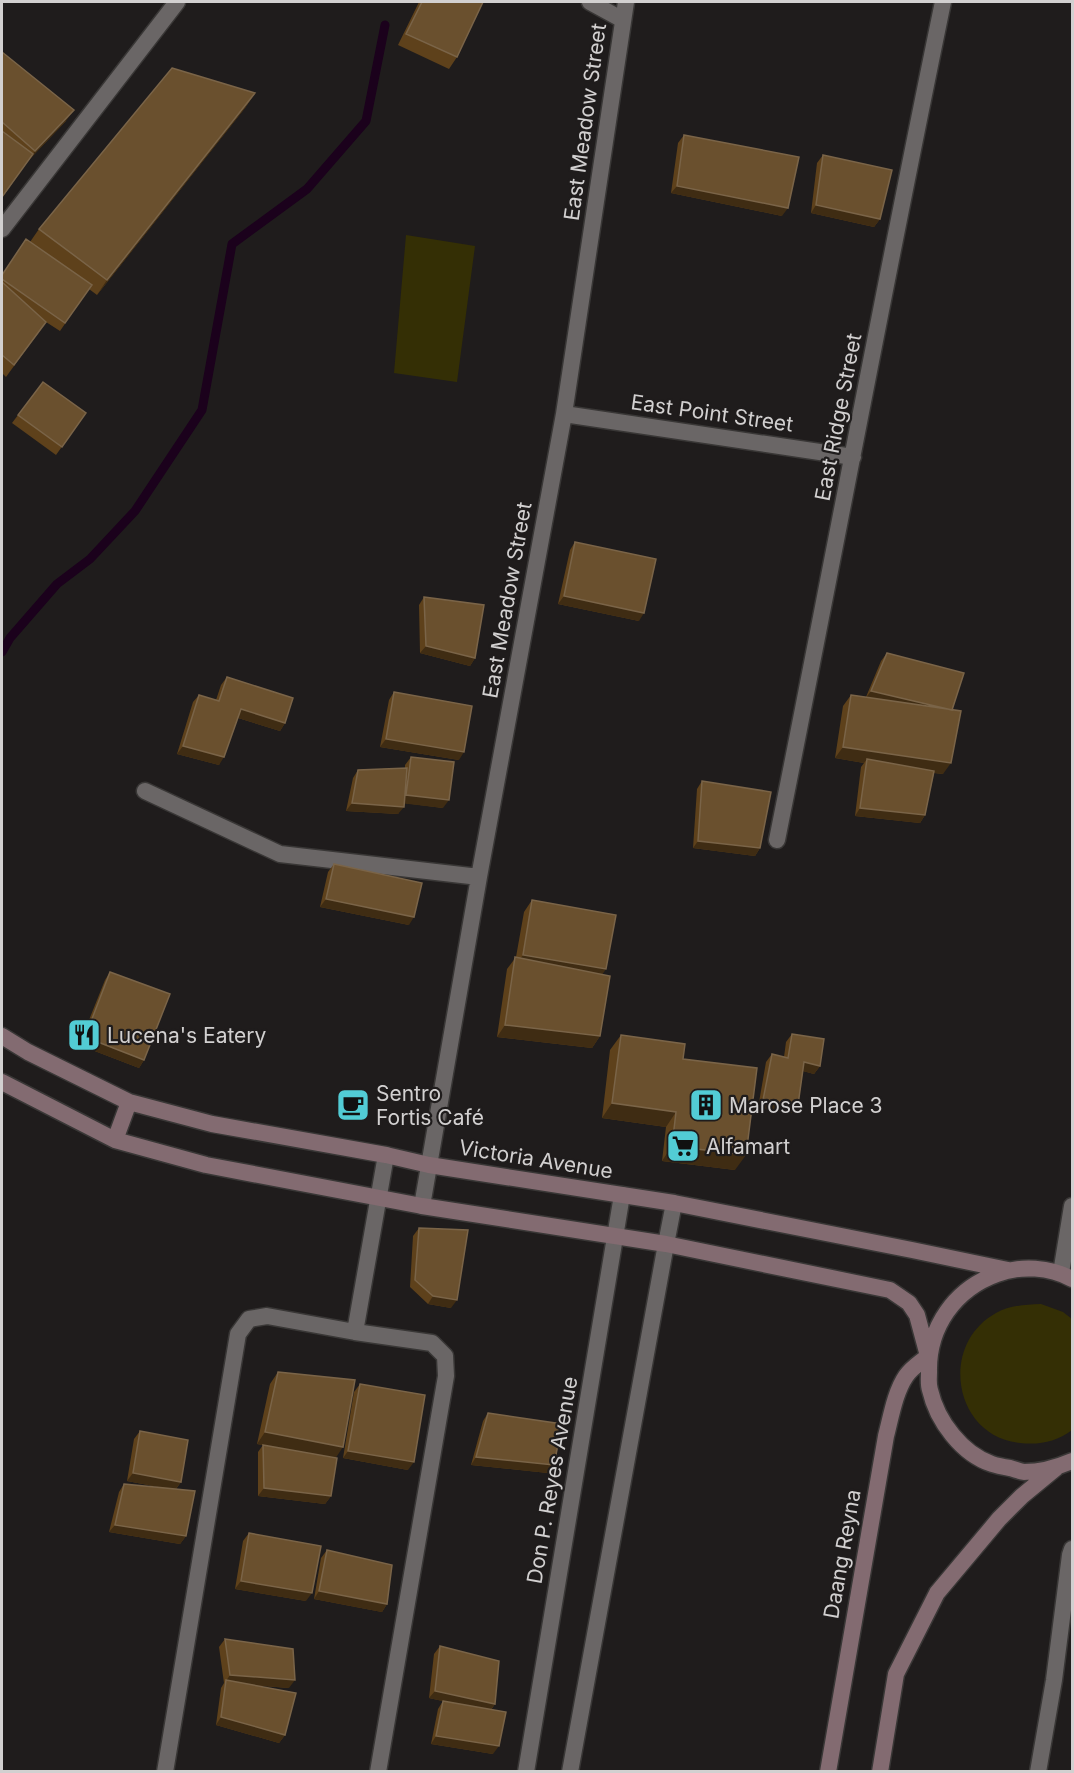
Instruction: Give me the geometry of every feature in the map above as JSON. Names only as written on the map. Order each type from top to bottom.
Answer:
[{"type":"main road","name":"Victoria Avenue","points":[[2,1036],[28,1052],[129,1102],[212,1124],[386,1155],[429,1165],[674,1203],[1008,1270]]},
{"type":"main road","points":[[2,1082],[115,1140],[206,1165],[422,1206],[666,1244],[890,1290],[909,1303],[917,1315],[928,1356],[929,1389],[941,1420],[962,1446],[990,1464],[1023,1472],[1065,1464]]},
{"type":"main road","points":[[115,1140],[129,1102]]},
{"type":"main road","points":[[928,1356],[935,1332],[947,1310],[964,1292],[984,1278],[1008,1270],[1034,1268],[1067,1276]]},
{"type":"main road","name":"Daang Reyna","points":[[828,1772],[886,1436],[903,1382],[914,1367],[928,1356]]},
{"type":"main road","points":[[880,1772],[896,1674],[937,1593],[999,1519],[1022,1496],[1065,1464]]},
{"type":"street","points":[[2,229],[177,2]]},
{"type":"street","points":[[590,2],[623,20]]},
{"type":"street","name":"East Meadow Street","points":[[422,1206],[479,877],[564,414],[626,2]]},
{"type":"street","name":"East Ridge Street","points":[[777,840],[943,2]]},
{"type":"street","name":"East Point Street","points":[[564,414],[853,457]]},
{"type":"street","points":[[145,791],[280,854],[479,877]]},
{"type":"street","points":[[355,1332],[386,1155]]},
{"type":"street","name":"Don P. Reyes Avenue","points":[[526,1772],[622,1195]]},
{"type":"street","points":[[570,1772],[674,1203]]},
{"type":"street","points":[[1067,1276],[1072,1206]]},
{"type":"street","points":[[165,1772],[238,1334],[249,1319],[267,1316],[432,1343],[445,1356],[446,1376],[378,1772]]},
{"type":"street","points":[[1038,1772],[1054,1680],[1072,1549]]},
{"type":"shaded area","points":[[406,235],[475,246],[457,382],[394,373]]},
{"type":"shaded area","points":[[1041,1304],[1063,1312],[1072,1319],[1072,1430],[1048,1442],[1020,1443],[998,1437],[980,1425],[968,1408],[962,1388],[961,1367],[966,1346],[978,1328],[996,1313],[1012,1307]]},
{"type":"building","points":[[422,2],[483,2],[457,57],[406,34]]},
{"type":"building","points":[[2,52],[74,110],[35,151],[2,122]]},
{"type":"building","points":[[172,68],[255,93],[107,280],[39,229]]},
{"type":"building","points":[[2,131],[33,154],[2,197]]},
{"type":"building","points":[[684,135],[799,157],[788,208],[677,186]]},
{"type":"building","points":[[823,155],[892,170],[880,219],[816,205]]},
{"type":"building","points":[[26,239],[92,285],[65,323],[2,279],[2,275]]},
{"type":"building","points":[[2,282],[46,322],[14,365],[2,355]]},
{"type":"building","points":[[43,382],[86,413],[62,447],[18,415]]},
{"type":"building","points":[[575,542],[656,559],[644,613],[564,596]]},
{"type":"building","points":[[424,597],[484,605],[475,658],[426,646]]},
{"type":"building","points":[[887,653],[964,673],[952,710],[871,691]]},
{"type":"building","points":[[227,677],[293,698],[285,723],[241,709],[224,757],[183,746],[199,695],[219,701]]},
{"type":"building","points":[[394,692],[472,706],[464,752],[386,739]]},
{"type":"building","points":[[851,695],[961,711],[951,763],[843,747]]},
{"type":"building","points":[[411,757],[454,762],[449,800],[406,795]]},
{"type":"building","points":[[867,759],[934,771],[925,815],[860,808]]},
{"type":"building","points":[[407,768],[404,807],[352,803],[358,770]]},
{"type":"building","points":[[702,781],[771,792],[760,848],[698,841]]},
{"type":"building","points":[[334,864],[422,883],[414,917],[326,899]]},
{"type":"building","points":[[532,900],[616,915],[606,969],[523,955]]},
{"type":"building","points":[[515,957],[610,976],[600,1036],[505,1025]]},
{"type":"building","points":[[110,972],[170,994],[144,1060],[85,1037]]},
{"type":"building","points":[[792,1034],[824,1039],[820,1066],[804,1062],[798,1105],[763,1100],[772,1054],[788,1058]]},
{"type":"building","points":[[621,1035],[685,1044],[683,1059],[757,1068],[746,1155],[672,1146],[676,1112],[612,1103]]},
{"type":"building","points":[[419,1228],[468,1230],[457,1300],[433,1296],[415,1280]]},
{"type":"building","points":[[278,1372],[355,1380],[343,1447],[265,1432]]},
{"type":"building","points":[[360,1384],[425,1395],[414,1462],[348,1451]]},
{"type":"building","points":[[488,1413],[562,1424],[554,1465],[476,1457]]},
{"type":"building","points":[[140,1431],[188,1440],[181,1482],[133,1473]]},
{"type":"building","points":[[263,1445],[337,1458],[331,1496],[264,1488]]},
{"type":"building","points":[[124,1484],[195,1491],[186,1536],[115,1525]]},
{"type":"building","points":[[249,1533],[321,1546],[312,1593],[241,1581]]},
{"type":"building","points":[[327,1550],[392,1565],[387,1604],[319,1591]]},
{"type":"building","points":[[225,1639],[293,1649],[295,1680],[230,1675]]},
{"type":"building","points":[[440,1646],[499,1661],[495,1704],[435,1691]]},
{"type":"building","points":[[226,1680],[296,1693],[285,1735],[221,1717]]},
{"type":"building","points":[[443,1701],[506,1712],[499,1746],[436,1736]]},
{"type":"waterway","points":[[2,652],[10,638],[57,584],[90,559],[135,511],[202,410],[232,244],[307,189],[366,121],[385,25]]},
{"type":"place","name":"Lucena's Eatery","points":[[84,1035]]},
{"type":"place","name":"Sentro Fortis Café","points":[[353,1105]]},
{"type":"place","name":"Marose Place 3","points":[[706,1105]]},
{"type":"place","name":"Alfamart","points":[[683,1146]]}]
